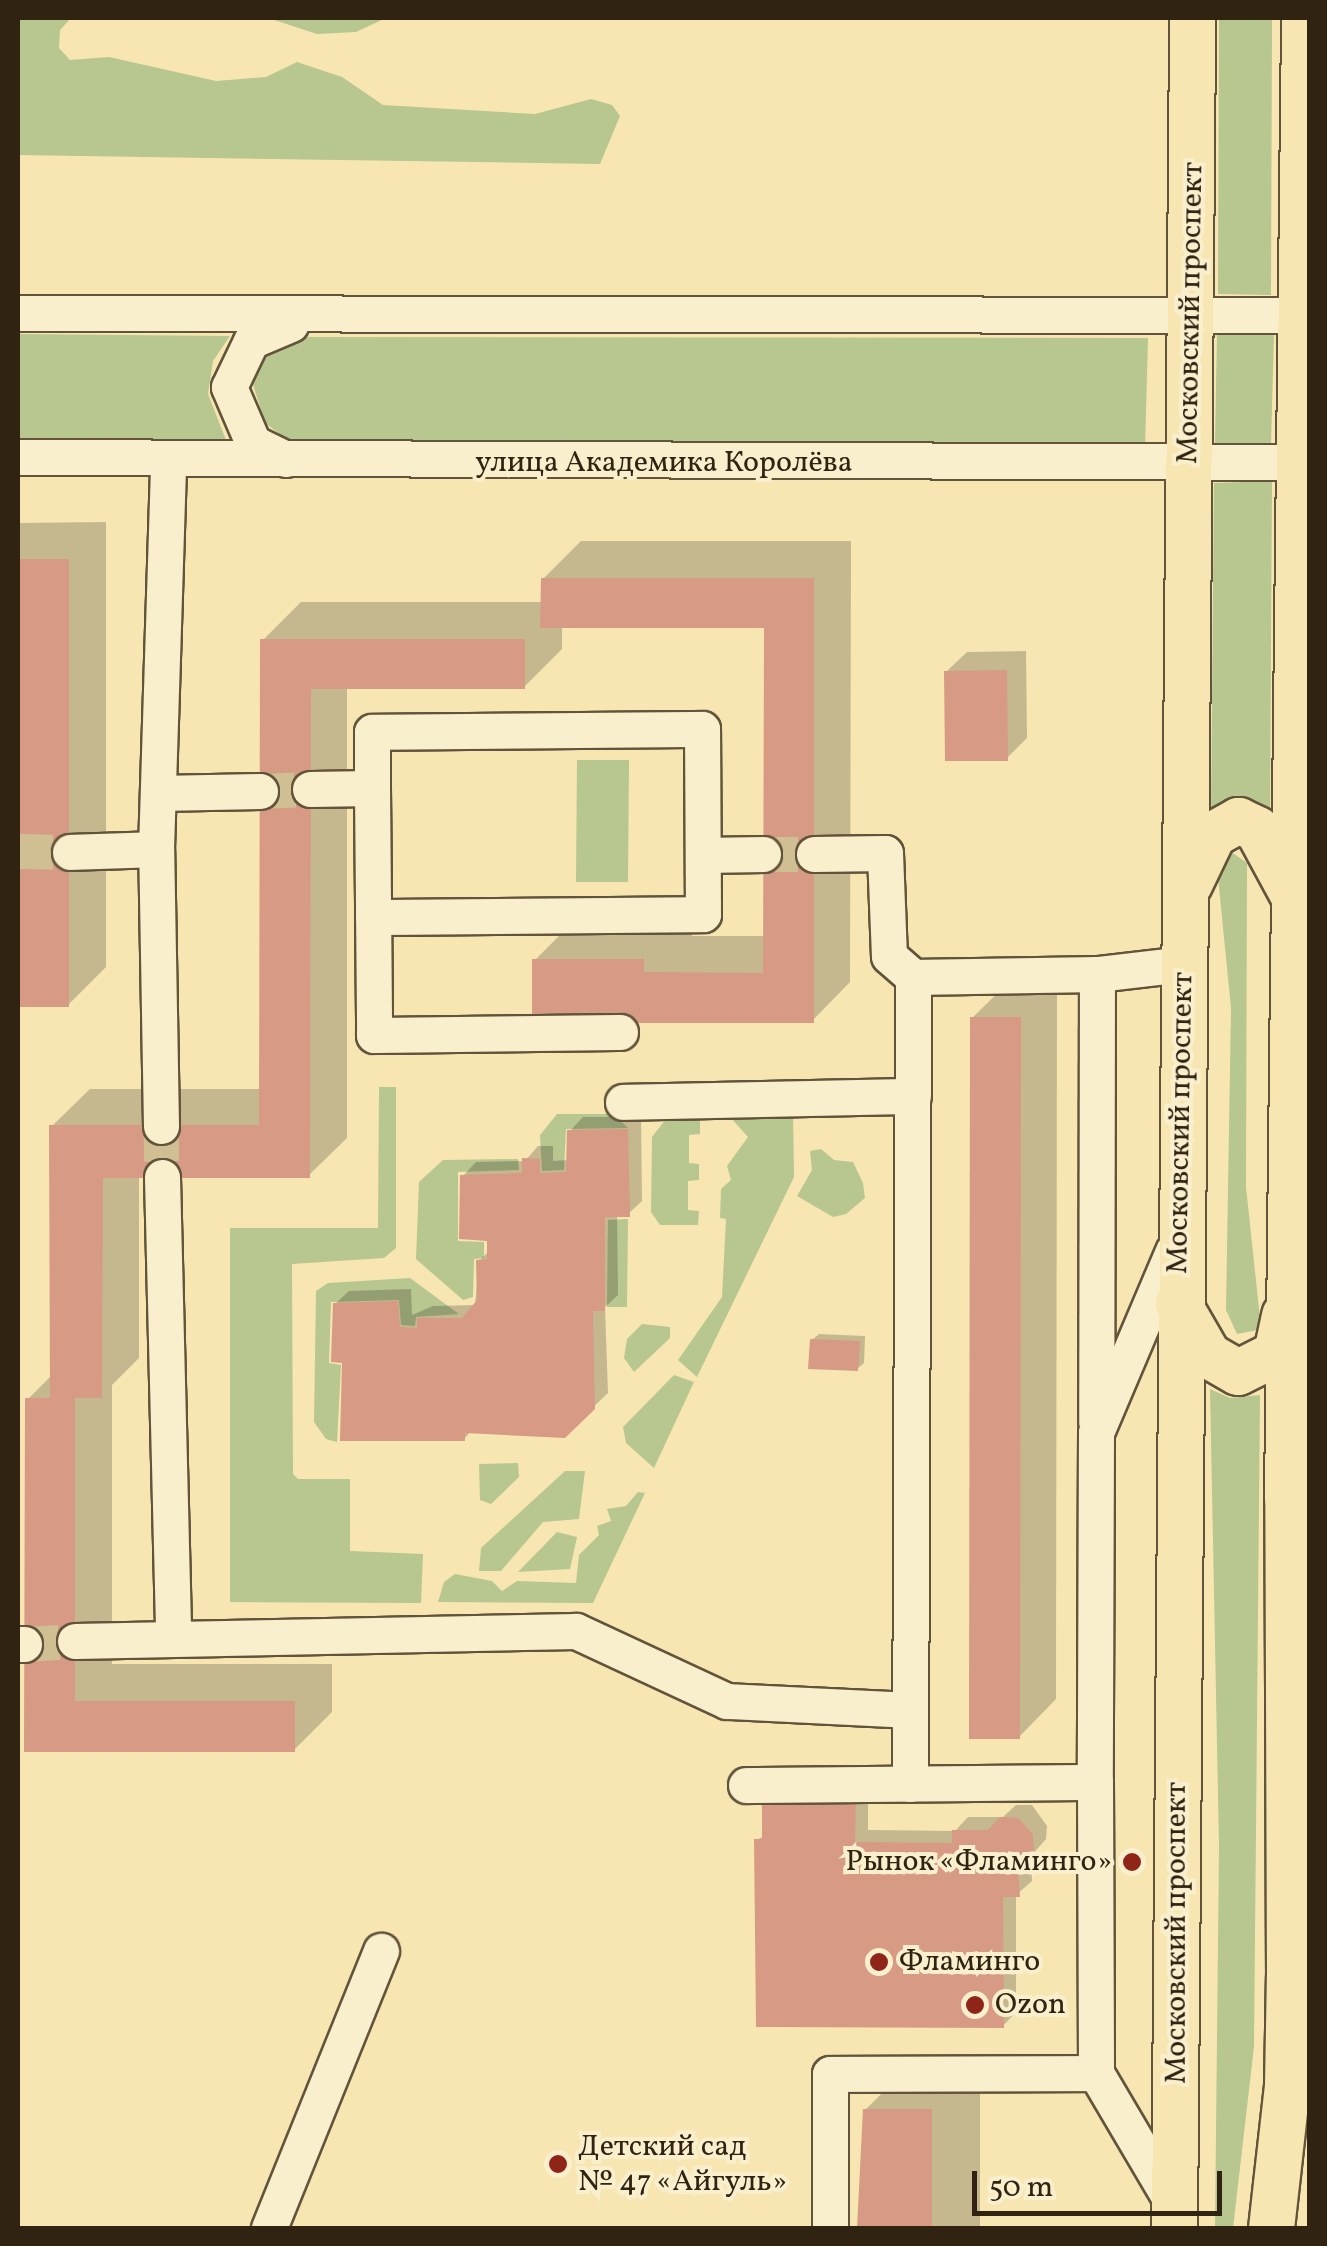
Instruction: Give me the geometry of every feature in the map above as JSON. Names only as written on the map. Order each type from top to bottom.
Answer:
[{"type":"main road","name":"Московский проспект","points":[[1175,2219],[1178,1302],[1182,1227],[1192,18]]},
{"type":"main road","points":[[1271,2228],[1287,2085],[1294,1268],[1292,894],[1304,462],[1304,18]]},
{"type":"main road","points":[[1184,893],[1213,834],[1238,820],[1257,829],[1292,894]]},
{"type":"main road","points":[[1178,1302],[1208,1355],[1238,1372],[1276,1353],[1294,1268]]},
{"type":"street","points":[[18,313],[306,318],[1304,315]]},
{"type":"street","points":[[290,462],[253,443],[237,417],[229,387],[251,341],[306,318]]},
{"type":"street","name":"улица Академика Королёва","points":[[18,457],[290,462],[1304,462]]},
{"type":"street","points":[[160,1126],[156,849],[168,458]]},
{"type":"street","points":[[373,917],[703,914],[702,729],[372,732],[372,788],[373,917],[374,1034],[620,1032]]},
{"type":"street","points":[[310,790],[372,788]]},
{"type":"street","points":[[158,794],[260,791]]},
{"type":"street","points":[[70,852],[156,849]]},
{"type":"street","points":[[703,855],[763,854]]},
{"type":"street","points":[[814,854],[885,854],[889,956],[913,976],[1096,974],[1184,964]]},
{"type":"street","points":[[1096,974],[1096,2074],[1175,2219]]},
{"type":"street","points":[[910,1784],[913,976]]},
{"type":"street","points":[[624,1102],[912,1096]]},
{"type":"street","points":[[162,1178],[172,1636]]},
{"type":"street","points":[[1096,1432],[1182,1227]]},
{"type":"street","points":[[76,1641],[172,1636],[576,1631],[727,1701],[910,1710]]},
{"type":"street","points":[[746,1785],[1095,1782]]},
{"type":"street","points":[[269,2228],[381,1951]]},
{"type":"street","points":[[830,2228],[830,2074],[1096,2074]]},
{"type":"green space","points":[[18,18],[71,18],[60,30],[59,48],[70,60],[109,57],[216,81],[266,77],[297,62],[342,77],[383,105],[535,114],[591,99],[612,105],[620,116],[600,164],[18,155]]},
{"type":"green space","points":[[268,18],[386,18],[356,32],[317,34]]},
{"type":"green space","points":[[1219,18],[1272,18],[1271,295],[1218,294]]},
{"type":"green space","points":[[1217,332],[1274,333],[1271,444],[1215,443]]},
{"type":"green space","points":[[18,334],[230,336],[213,361],[208,394],[226,440],[18,438]]},
{"type":"green space","points":[[297,337],[1148,338],[1145,448],[293,444],[265,423],[252,381],[269,348]]},
{"type":"green space","points":[[1272,481],[1270,818],[1211,817],[1214,483]]},
{"type":"green space","points":[[577,760],[629,760],[628,882],[576,882]]},
{"type":"green space","points":[[1230,851],[1247,863],[1246,1187],[1260,1318],[1258,1330],[1237,1334],[1226,1310],[1231,1008],[1217,867]]},
{"type":"green space","points":[[379,1087],[396,1087],[396,1248],[384,1258],[292,1264],[293,1474],[298,1479],[350,1479],[350,1551],[423,1554],[421,1603],[230,1602],[230,1228],[378,1228]]},
{"type":"green space","points":[[722,1108],[793,1110],[794,1177],[697,1377],[678,1360],[722,1297],[726,1219],[720,1218],[721,1189],[731,1180],[727,1166],[748,1137]]},
{"type":"green space","points":[[700,1113],[700,1134],[689,1135],[689,1163],[699,1164],[699,1180],[688,1181],[688,1210],[699,1211],[698,1225],[660,1225],[651,1212],[652,1137],[669,1115]]},
{"type":"green space","points":[[557,1114],[613,1114],[628,1128],[566,1129],[564,1170],[542,1171],[540,1135]]},
{"type":"green space","points":[[821,1149],[834,1160],[853,1162],[863,1183],[865,1198],[846,1214],[833,1217],[797,1196],[812,1170],[810,1151]]},
{"type":"green space","points":[[518,1159],[519,1170],[458,1172],[458,1241],[484,1242],[484,1258],[474,1259],[473,1297],[463,1300],[416,1259],[419,1182],[443,1160]]},
{"type":"green space","points":[[628,1219],[627,1307],[607,1307],[608,1220]]},
{"type":"green space","points":[[410,1278],[459,1314],[416,1317],[415,1326],[401,1325],[399,1300],[331,1302],[329,1363],[341,1365],[337,1442],[326,1439],[314,1422],[316,1291],[328,1283]]},
{"type":"green space","points":[[642,1324],[670,1327],[670,1338],[634,1372],[624,1358],[627,1339]]},
{"type":"green space","points":[[674,1375],[694,1382],[654,1468],[626,1443],[623,1427]]},
{"type":"green space","points":[[1210,1389],[1230,1398],[1260,1395],[1254,2047],[1233,2228],[1215,2228],[1219,1846]]},
{"type":"green space","points":[[518,1463],[519,1477],[491,1504],[480,1500],[479,1464]]},
{"type":"green space","points":[[565,1471],[585,1471],[579,1519],[543,1522],[501,1571],[479,1571],[481,1548]]},
{"type":"green space","points":[[638,1492],[645,1493],[593,1603],[438,1602],[444,1582],[455,1574],[492,1581],[502,1591],[517,1581],[576,1583],[579,1555],[599,1535],[597,1526],[611,1521],[607,1509],[626,1506]]},
{"type":"green space","points":[[557,1532],[577,1537],[570,1569],[518,1572]]},
{"type":"building","points":[[18,559],[69,559],[69,1007],[18,1007]]},
{"type":"building","points":[[541,578],[814,578],[814,1023],[532,1023],[532,959],[644,959],[644,972],[763,973],[764,628],[540,628]]},
{"type":"building","points":[[260,639],[525,639],[525,689],[311,689],[310,1178],[103,1178],[102,1398],[75,1398],[75,1701],[295,1701],[295,1752],[24,1752],[25,1398],[50,1398],[49,1125],[259,1125]]},
{"type":"building","points":[[1007,670],[1008,761],[945,761],[944,671]]},
{"type":"building","points":[[970,1017],[1021,1017],[1020,1739],[969,1739]]},
{"type":"building","points":[[628,1129],[630,1217],[605,1217],[605,1311],[593,1311],[595,1409],[565,1438],[465,1433],[465,1441],[340,1441],[342,1363],[331,1362],[333,1303],[398,1301],[400,1327],[417,1328],[417,1318],[462,1318],[477,1300],[476,1260],[487,1259],[487,1241],[459,1239],[460,1175],[522,1173],[522,1158],[540,1159],[540,1173],[566,1172],[567,1130]]},
{"type":"building","points":[[810,1339],[860,1341],[858,1371],[808,1369]]},
{"type":"building","name":"Фламинго","points":[[856,1800],[855,1842],[952,1843],[952,1830],[988,1830],[1000,1817],[1018,1818],[1033,1834],[1034,1855],[1018,1871],[1020,1897],[1003,1897],[1004,2028],[756,2027],[754,1839],[762,1839],[762,1802]]},
{"type":"building","points":[[863,2109],[932,2109],[932,2228],[857,2228]]},
{"type":"tunnel","points":[[260,791],[310,789]]},
{"type":"tunnel","points":[[18,851],[70,852]]},
{"type":"tunnel","points":[[763,854],[814,854]]},
{"type":"tunnel","points":[[161,1126],[162,1177]]},
{"type":"tunnel","points":[[24,1644],[75,1641]]},
{"type":"place","name":"Рынок «Фламинго»","points":[[1132,1862]]},
{"type":"place","name":"Фламинго","points":[[879,1962]]},
{"type":"place","name":"Ozon","points":[[975,2005]]},
{"type":"place","name":"Детский сад № 47 «Айгуль»","points":[[558,2164]]}]
